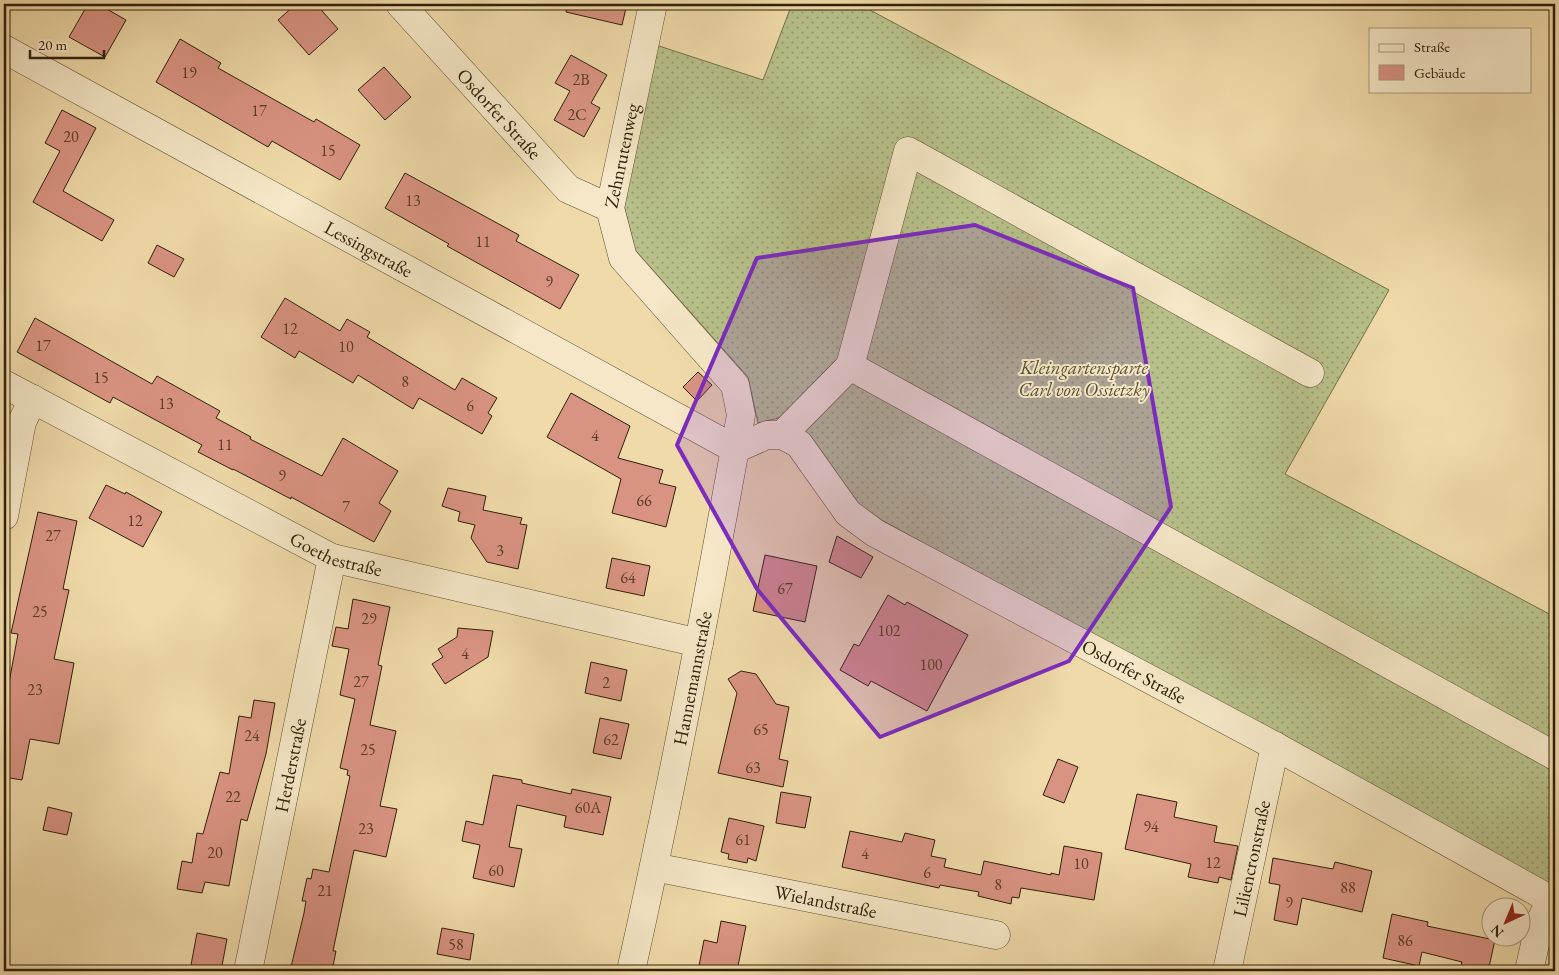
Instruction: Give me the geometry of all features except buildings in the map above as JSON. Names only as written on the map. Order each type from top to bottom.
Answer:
[{"type":"street","name":"Osdorfer Straße","points":[[400,4],[568,189],[610,208]]},
{"type":"street","name":"Zehnrutenweg","points":[[653,4],[610,208],[623,258],[734,385]]},
{"type":"street","name":"Lessingstraße","points":[[4,49],[735,449]]},
{"type":"street","points":[[735,449],[767,435],[782,435],[850,366],[908,151],[1310,373]]},
{"type":"street","points":[[850,366],[1555,756]]},
{"type":"street","name":"Goethestraße","points":[[4,384],[332,558],[699,643]]},
{"type":"street","name":"Hannemannstraße","points":[[631,971],[699,643],[741,415],[734,385]]},
{"type":"street","points":[[4,516],[22,422],[32,400]]},
{"type":"street","name":"Osdorfer Straße","points":[[782,435],[799,444],[848,513],[875,533],[1275,746],[1553,901]]},
{"type":"street","name":"Herderstraße","points":[[248,971],[332,558]]},
{"type":"street","name":"Liliencronstraße","points":[[1227,971],[1275,746]]},
{"type":"street","name":"Wielandstraße","points":[[654,867],[996,935]]},
{"type":"street","points":[[1529,971],[1540,922],[1553,901]]},
{"type":"highlighted area","points":[[975,225],[1133,288],[1171,507],[1069,661],[880,737],[757,589],[677,445],[757,258]]},
{"type":"green space","name":"Kleingartensparte Carl von Ossietzky","points":[[792,4],[859,4],[1389,290],[1285,474],[1555,617],[1555,895],[880,519],[857,503],[801,426],[779,418],[758,423],[748,377],[635,250],[624,206],[653,44],[763,80]]}]
